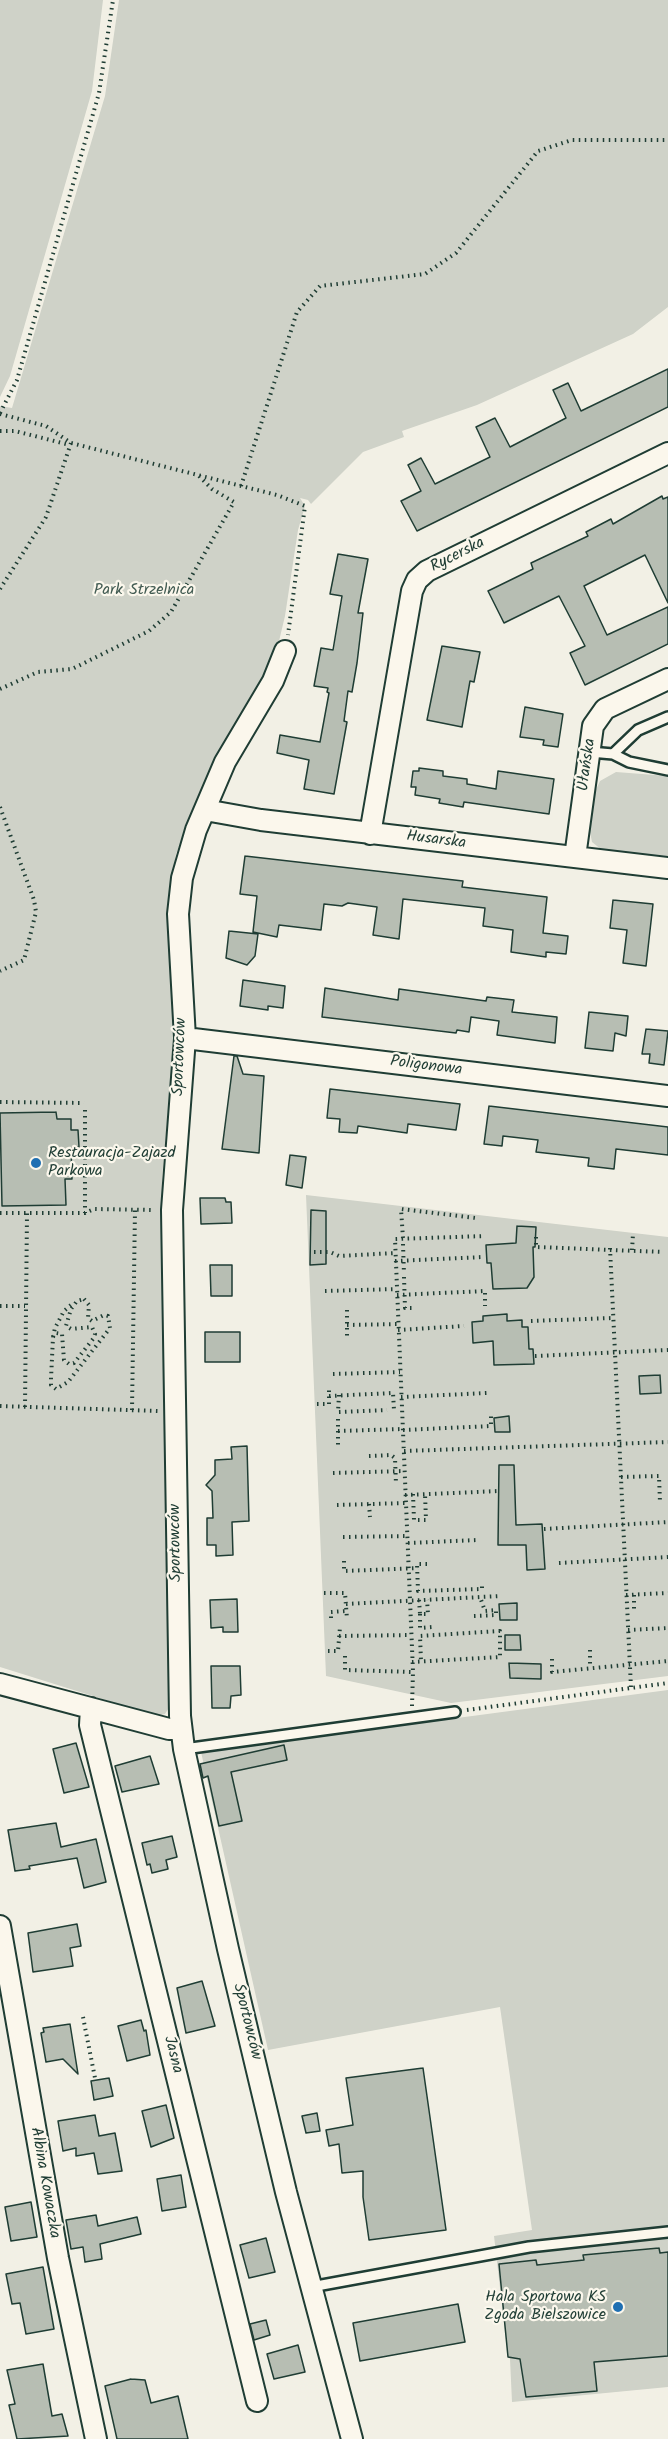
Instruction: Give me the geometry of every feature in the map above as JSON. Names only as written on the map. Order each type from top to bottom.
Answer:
[{"type":"street","name":"Rycerska","points":[[370,834],[412,591],[417,580],[427,571],[668,453]]},
{"type":"street","name":"Sportowców","points":[[285,651],[273,681],[225,762],[196,830],[182,878],[178,914],[185,1038],[172,1210],[181,1728],[231,1960],[311,2287],[352,2439]]},
{"type":"street","name":"Ułańska","points":[[575,857],[593,726],[605,709],[668,679]]},
{"type":"street","name":"Husarska","points":[[205,810],[231,816],[370,834],[668,868]]},
{"type":"street","name":"Poligonowa","points":[[185,1038],[668,1096]]},
{"type":"street","points":[[0,1684],[169,1728],[181,1728]]},
{"type":"street","name":"Jasna","points":[[91,1708],[90,1725],[257,2401]]},
{"type":"street","name":"Albina Kowaczka","points":[[0,1926],[58,2258],[96,2439]]},
{"type":"lane","points":[[613,754],[638,730],[668,717]]},
{"type":"lane","points":[[590,752],[613,754],[629,762],[668,770]]},
{"type":"lane","points":[[184,1749],[455,1712]]},
{"type":"lane","points":[[311,2287],[529,2247],[668,2232]]},
{"type":"path","points":[[71,444],[46,426],[0,413],[18,380],[99,93],[113,0]]},
{"type":"path","points":[[241,486],[297,312],[320,286],[425,274],[456,253],[538,151],[572,140],[668,140]]},
{"type":"path","points":[[0,431],[15,430],[198,475],[278,495],[305,506],[285,651]]},
{"type":"path","points":[[0,590],[46,518],[71,444]]},
{"type":"path","points":[[0,689],[39,672],[72,669],[81,665],[149,631],[171,612],[234,502],[212,489],[198,475]]},
{"type":"path","points":[[0,807],[34,900],[36,912],[24,960],[0,971]]},
{"type":"path","points":[[0,1102],[84,1103]]},
{"type":"path","points":[[85,1110],[86,1213]]},
{"type":"path","points":[[0,1213],[86,1213],[94,1209],[172,1210]]},
{"type":"path","points":[[132,1410],[135,1209]]},
{"type":"path","points":[[413,1308],[405,1308],[401,1209],[476,1218]]},
{"type":"path","points":[[25,1407],[27,1213]]},
{"type":"path","points":[[632,1250],[633,1234]]},
{"type":"path","points":[[409,1718],[414,1695],[395,1239],[403,1241],[485,1236]]},
{"type":"path","points":[[537,1237],[536,1248],[610,1248],[663,1252]]},
{"type":"path","points":[[610,1248],[631,1688]]},
{"type":"path","points":[[314,1252],[330,1252],[339,1256],[395,1253]]},
{"type":"path","points":[[395,1261],[483,1257]]},
{"type":"path","points":[[325,1291],[397,1289]]},
{"type":"path","points":[[397,1295],[485,1291],[485,1306]]},
{"type":"path","points":[[84,1299],[88,1301],[87,1314],[92,1320],[104,1315],[108,1316],[112,1324],[74,1375],[59,1389],[51,1385],[53,1337],[64,1311],[77,1301],[84,1299]]},
{"type":"path","points":[[53,1337],[56,1333],[62,1334],[64,1360],[69,1364],[74,1363],[90,1345],[95,1334],[92,1327],[71,1329],[66,1326],[68,1314],[77,1301]]},
{"type":"path","points":[[0,1306],[25,1306]]},
{"type":"path","points":[[347,1310],[347,1340]]},
{"type":"path","points":[[531,1321],[613,1318]]},
{"type":"path","points":[[347,1325],[398,1324]]},
{"type":"path","points":[[398,1330],[464,1326]]},
{"type":"path","points":[[535,1356],[668,1350]]},
{"type":"path","points":[[333,1374],[400,1372]]},
{"type":"path","points":[[317,1404],[329,1404],[329,1389]]},
{"type":"path","points":[[393,1393],[394,1410]]},
{"type":"path","points":[[329,1396],[487,1393]]},
{"type":"path","points":[[339,1395],[338,1412],[387,1410]]},
{"type":"path","points":[[0,1406],[175,1411]]},
{"type":"path","points":[[338,1431],[491,1426],[491,1416]]},
{"type":"path","points":[[338,1419],[338,1446]]},
{"type":"path","points":[[404,1451],[668,1442]]},
{"type":"path","points":[[369,1456],[391,1455],[395,1458],[396,1484]]},
{"type":"path","points":[[333,1473],[404,1471]]},
{"type":"path","points":[[621,1477],[659,1476],[660,1502]]},
{"type":"path","points":[[405,1495],[499,1491]]},
{"type":"path","points":[[413,1494],[414,1520],[418,1521],[426,1520],[425,1494]]},
{"type":"path","points":[[337,1505],[406,1503]]},
{"type":"path","points":[[369,1504],[370,1516]]},
{"type":"path","points":[[544,1529],[668,1522]]},
{"type":"path","points":[[343,1537],[407,1536]]},
{"type":"path","points":[[408,1543],[477,1540]]},
{"type":"path","points":[[559,1563],[668,1557]]},
{"type":"path","points":[[344,1561],[344,1571],[418,1569]]},
{"type":"path","points":[[427,1564],[417,1564],[418,1591],[482,1589],[482,1584]]},
{"type":"path","points":[[324,1593],[345,1593],[346,1619]]},
{"type":"path","points":[[626,1595],[668,1593]]},
{"type":"path","points":[[634,1595],[634,1609]]},
{"type":"path","points":[[346,1604],[500,1596]]},
{"type":"path","points":[[474,1616],[496,1615],[496,1610],[485,1611],[480,1597]]},
{"type":"path","points":[[419,1600],[420,1628],[432,1627]]},
{"type":"path","points":[[420,1614],[428,1614],[428,1600]]},
{"type":"path","points":[[331,1618],[331,1612],[346,1611]]},
{"type":"path","points":[[328,1651],[338,1651],[340,1627]]},
{"type":"path","points":[[628,1630],[668,1628]]},
{"type":"path","points":[[412,1662],[500,1657],[500,1631],[420,1636],[421,1661]]},
{"type":"path","points":[[339,1636],[411,1635]]},
{"type":"path","points":[[590,1650],[590,1668]]},
{"type":"path","points":[[345,1656],[345,1670],[413,1672]]},
{"type":"path","points":[[552,1659],[552,1672],[668,1661]]},
{"type":"path","points":[[455,1712],[668,1683]]},
{"type":"path","points":[[83,2017],[95,2078]]},
{"type":"green space","points":[[0,0],[103,0],[92,91],[10,376],[0,397]]},
{"type":"green space","name":"Park Strzelnica","points":[[119,0],[668,0],[668,307],[633,334],[477,405],[402,431],[404,437],[363,452],[311,504],[308,500],[300,498],[305,506],[298,530],[285,616],[275,658],[267,678],[210,770],[176,854],[170,896],[172,1065],[162,1178],[172,1703],[165,1714],[157,1716],[0,1667],[0,406],[12,408],[105,96]]},
{"type":"green space","points":[[616,772],[668,776],[668,858],[602,850],[592,842],[590,832],[595,792],[600,781]]},
{"type":"green space","points":[[306,1195],[668,1237],[668,1676],[451,1703],[326,1676]]},
{"type":"green space","points":[[668,1690],[668,2387],[512,2402],[510,2359],[494,2236],[532,2230],[500,2007],[268,2050],[201,1752]]},
{"type":"building","points":[[668,369],[668,407],[417,531],[401,501],[421,491],[408,465],[421,458],[435,484],[490,457],[476,427],[495,418],[510,447],[566,418],[553,390],[568,383],[581,411]]},
{"type":"building","points":[[662,496],[663,499],[668,497],[668,603],[645,555],[584,586],[607,635],[668,607],[668,644],[585,685],[570,653],[585,646],[559,596],[504,623],[488,591],[533,569],[531,563],[588,536],[586,532],[611,519],[613,524]]},
{"type":"building","points":[[338,554],[368,559],[358,613],[363,613],[357,663],[352,692],[348,691],[344,721],[347,722],[334,794],[304,789],[309,760],[277,753],[280,735],[320,742],[329,693],[328,688],[314,686],[321,648],[333,650],[342,596],[330,594]]},
{"type":"building","points":[[442,646],[480,652],[474,682],[470,681],[462,727],[427,720]]},
{"type":"building","points":[[525,707],[563,714],[558,747],[543,745],[544,740],[520,737]]},
{"type":"building","points":[[419,768],[443,771],[443,776],[467,779],[467,784],[496,789],[498,771],[554,779],[549,814],[464,802],[463,807],[439,803],[440,799],[415,795],[416,787],[411,787],[413,771],[419,771]]},
{"type":"building","points":[[245,856],[463,881],[462,887],[547,897],[543,933],[568,936],[566,954],[546,952],[546,957],[511,952],[513,930],[483,926],[485,908],[403,899],[399,939],[373,935],[377,907],[348,903],[342,906],[324,904],[321,930],[279,925],[277,937],[253,932],[257,896],[240,894]]},
{"type":"building","points":[[613,900],[653,904],[646,966],[623,963],[627,930],[610,928]]},
{"type":"building","points":[[229,931],[258,934],[255,956],[247,965],[226,958]]},
{"type":"building","points":[[243,980],[285,986],[283,1008],[268,1006],[268,1010],[240,1006]]},
{"type":"building","points":[[325,988],[398,1000],[399,989],[486,1001],[487,997],[514,1000],[512,1012],[557,1017],[555,1043],[497,1035],[499,1021],[471,1017],[469,1032],[457,1030],[456,1033],[322,1017]]},
{"type":"building","points":[[589,1012],[628,1016],[626,1036],[615,1033],[613,1051],[585,1048]]},
{"type":"building","points":[[646,1029],[668,1031],[664,1065],[649,1063],[650,1054],[642,1054]]},
{"type":"building","points":[[234,1056],[237,1056],[243,1074],[264,1076],[259,1153],[222,1149]]},
{"type":"building","points":[[330,1089],[460,1104],[456,1130],[408,1124],[407,1133],[358,1126],[357,1133],[339,1132],[340,1119],[327,1118]]},
{"type":"building","points":[[489,1106],[668,1127],[668,1155],[616,1149],[614,1169],[588,1166],[589,1158],[536,1152],[538,1140],[503,1136],[502,1146],[484,1144]]},
{"type":"building","name":"Restauracja-Zajazd Parkowa","points":[[56,1112],[57,1119],[71,1119],[71,1130],[78,1130],[79,1147],[71,1148],[72,1179],[65,1179],[66,1205],[2,1206],[0,1113]]},
{"type":"building","points":[[290,1155],[306,1157],[302,1188],[286,1185]]},
{"type":"building","points":[[200,1198],[225,1198],[226,1202],[231,1202],[232,1223],[201,1224]]},
{"type":"building","points":[[311,1210],[326,1211],[326,1264],[310,1265]]},
{"type":"building","points":[[517,1226],[536,1227],[535,1247],[533,1247],[534,1277],[527,1288],[493,1289],[491,1263],[487,1263],[486,1245],[516,1243]]},
{"type":"building","points":[[210,1265],[232,1265],[232,1296],[211,1296]]},
{"type":"building","points":[[507,1314],[507,1321],[522,1320],[522,1327],[528,1327],[529,1349],[533,1349],[534,1364],[494,1365],[493,1341],[473,1343],[472,1322],[483,1321],[483,1316]]},
{"type":"building","points":[[205,1332],[240,1332],[240,1362],[205,1362]]},
{"type":"building","points":[[660,1375],[661,1393],[640,1394],[639,1376]]},
{"type":"building","points":[[509,1416],[510,1432],[495,1432],[494,1418]]},
{"type":"building","points":[[247,1446],[249,1521],[232,1522],[233,1555],[216,1556],[216,1545],[207,1545],[207,1518],[213,1518],[212,1491],[206,1485],[215,1475],[215,1460],[232,1459],[231,1447]]},
{"type":"building","points":[[499,1465],[514,1465],[516,1525],[542,1524],[545,1569],[527,1570],[526,1545],[498,1545]]},
{"type":"building","points":[[237,1599],[238,1632],[223,1632],[223,1627],[211,1628],[210,1600]]},
{"type":"building","points":[[517,1603],[517,1620],[500,1620],[499,1604]]},
{"type":"building","points":[[505,1635],[520,1635],[521,1650],[505,1650]]},
{"type":"building","points":[[509,1663],[541,1664],[541,1679],[510,1678]]},
{"type":"building","points":[[211,1666],[240,1666],[241,1695],[231,1696],[230,1708],[212,1708]]},
{"type":"building","points":[[76,1743],[89,1787],[64,1793],[53,1749]]},
{"type":"building","points":[[284,1745],[287,1760],[231,1772],[242,1821],[219,1826],[208,1776],[203,1778],[200,1764]]},
{"type":"building","points":[[150,1756],[159,1784],[122,1792],[115,1766]]},
{"type":"building","points":[[56,1823],[61,1847],[96,1839],[106,1882],[84,1888],[77,1858],[29,1866],[30,1869],[15,1871],[8,1830]]},
{"type":"building","points":[[172,1836],[177,1857],[166,1860],[168,1869],[152,1873],[150,1864],[147,1865],[142,1843]]},
{"type":"building","points":[[77,1924],[81,1946],[70,1948],[73,1966],[33,1972],[28,1933]]},
{"type":"building","points":[[202,1981],[215,2026],[186,2033],[177,1988]]},
{"type":"building","points":[[141,2020],[144,2031],[146,2030],[150,2055],[127,2061],[118,2026]]},
{"type":"building","points":[[70,2024],[78,2074],[63,2059],[46,2062],[41,2033],[44,2032],[43,2028]]},
{"type":"building","points":[[423,2068],[446,2230],[369,2240],[363,2197],[363,2171],[342,2173],[339,2144],[329,2146],[326,2130],[353,2125],[346,2078]]},
{"type":"building","points":[[109,2078],[113,2096],[94,2100],[91,2081]]},
{"type":"building","points":[[166,2105],[174,2138],[151,2147],[142,2111]]},
{"type":"building","points":[[317,2113],[320,2131],[306,2133],[302,2116]]},
{"type":"building","points":[[95,2115],[99,2136],[115,2133],[122,2171],[98,2174],[94,2153],[76,2156],[76,2148],[63,2151],[58,2121]]},
{"type":"building","points":[[181,2175],[186,2207],[162,2211],[157,2179]]},
{"type":"building","points":[[31,2202],[37,2237],[11,2241],[5,2207]]},
{"type":"building","points":[[96,2215],[98,2226],[137,2217],[141,2234],[100,2244],[102,2259],[85,2262],[83,2247],[71,2249],[66,2220]]},
{"type":"building","points":[[266,2238],[275,2272],[249,2278],[240,2245]]},
{"type":"building","points":[[659,2248],[660,2253],[668,2252],[668,2356],[594,2362],[597,2391],[526,2397],[520,2359],[508,2357],[499,2264],[536,2260],[537,2265],[584,2260],[583,2255]]},
{"type":"building","points":[[43,2267],[54,2329],[26,2334],[20,2303],[12,2304],[6,2274]]},
{"type":"building","points":[[458,2304],[465,2342],[360,2361],[353,2323]]},
{"type":"building","points":[[266,2320],[270,2335],[254,2340],[250,2324]]},
{"type":"building","points":[[298,2345],[305,2372],[274,2379],[267,2354]]},
{"type":"building","points":[[43,2364],[52,2416],[62,2414],[68,2436],[17,2439],[9,2405],[15,2404],[7,2370]]},
{"type":"building","points":[[131,2379],[145,2380],[151,2403],[178,2396],[188,2439],[117,2439],[105,2386]]},
{"type":"place","name":"Restauracja-Zajazd Parkowa","points":[[36,1163]]},
{"type":"place","name":"Hala Sportowa KS Zgoda Bielszowice","points":[[618,2307]]}]
